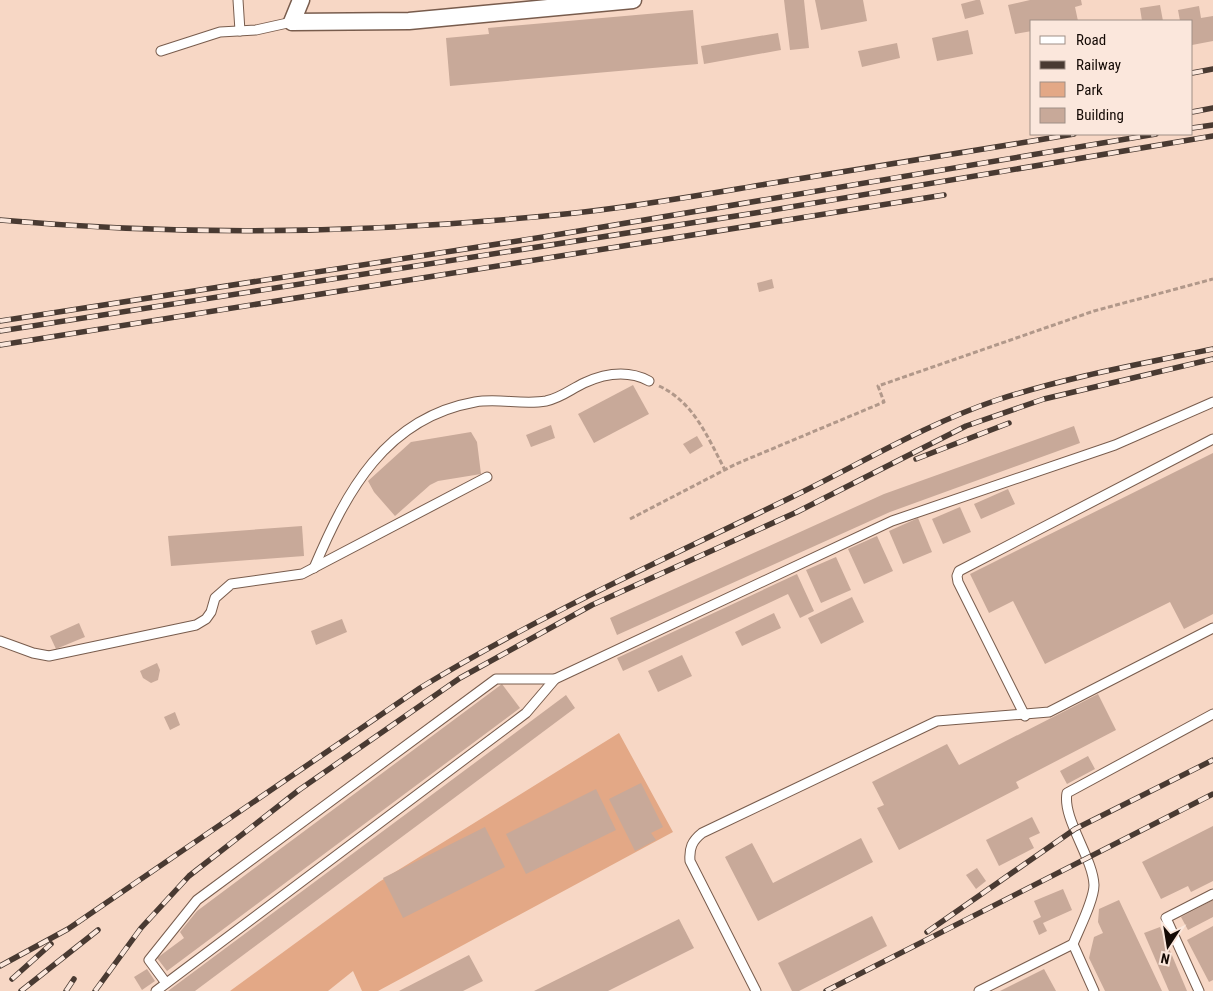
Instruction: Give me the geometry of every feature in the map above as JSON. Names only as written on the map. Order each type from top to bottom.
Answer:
[{"type":"street","points":[[301,0],[292,22],[409,21],[633,0]]},
{"type":"lane","points":[[238,0],[240,31]]},
{"type":"lane","points":[[161,50],[220,32],[256,30],[292,22]]},
{"type":"lane","points":[[314,568],[335,518],[356,484],[404,431],[450,409],[475,402],[547,400],[566,394],[584,383],[626,373],[638,375],[649,381]]},
{"type":"lane","points":[[156,991],[526,713],[555,679],[892,521],[1115,445],[1213,402]]},
{"type":"lane","points":[[1025,716],[958,582],[956,576],[959,571],[1213,439]]},
{"type":"lane","points":[[0,641],[33,653],[49,656],[196,625],[206,620],[211,612],[215,598],[231,584],[302,574],[336,554],[487,477]]},
{"type":"lane","points":[[756,991],[690,861],[689,850],[694,839],[711,829],[937,720],[1025,716],[1049,712],[1213,628]]},
{"type":"lane","points":[[166,983],[149,960],[197,900],[496,679],[555,679]]},
{"type":"lane","points":[[979,991],[1073,944],[1094,888],[1091,870],[1067,806],[1067,793],[1213,714]]},
{"type":"lane","points":[[1199,991],[1166,918],[1213,894]]},
{"type":"lane","points":[[1073,944],[1094,991]]},
{"type":"path","points":[[630,519],[725,470],[884,402],[878,386],[1094,311],[1213,278]]},
{"type":"path","points":[[649,381],[670,390],[700,421],[725,470]]},
{"type":"green space","points":[[619,733],[673,832],[378,991],[362,991],[353,971],[328,991],[230,991],[379,882]]},
{"type":"building","points":[[784,0],[804,0],[809,48],[790,50]]},
{"type":"building","points":[[815,0],[863,0],[867,21],[821,30]]},
{"type":"building","points":[[980,0],[984,14],[965,19],[961,4]]},
{"type":"building","points":[[1030,0],[1081,0],[1082,5],[1075,7],[1078,20],[1030,20],[1030,31],[1015,34],[1008,5]]},
{"type":"building","points":[[1160,5],[1163,20],[1142,20],[1140,8]]},
{"type":"building","points":[[1199,6],[1201,18],[1213,16],[1213,41],[1193,45],[1193,20],[1180,20],[1178,10]]},
{"type":"building","points":[[693,10],[698,64],[450,86],[446,38],[489,34],[488,28]]},
{"type":"building","points":[[968,30],[973,54],[937,61],[932,38]]},
{"type":"building","points":[[778,33],[781,50],[704,64],[701,46]]},
{"type":"building","points":[[897,43],[900,58],[862,67],[858,51]]},
{"type":"building","points":[[772,279],[774,288],[759,292],[757,283]]},
{"type":"building","points":[[633,385],[649,414],[594,443],[578,414]]},
{"type":"building","points":[[551,425],[555,438],[531,447],[526,435]]},
{"type":"building","points":[[1074,426],[1080,443],[890,512],[617,635],[610,618],[884,494]]},
{"type":"building","points":[[471,432],[477,442],[481,474],[438,481],[430,485],[395,516],[374,492],[368,481],[411,442]]},
{"type":"building","points":[[697,436],[703,446],[690,454],[683,444]]},
{"type":"building","points":[[1213,453],[1213,614],[1184,629],[1170,602],[1045,664],[1013,601],[989,613],[970,574]]},
{"type":"building","points":[[1008,489],[1015,504],[981,519],[974,504]]},
{"type":"building","points":[[960,507],[971,532],[943,544],[932,519]]},
{"type":"building","points":[[918,518],[932,552],[903,564],[889,531]]},
{"type":"building","points":[[302,526],[304,556],[171,566],[168,536]]},
{"type":"building","points":[[877,536],[893,571],[864,584],[848,549]]},
{"type":"building","points":[[836,557],[851,590],[821,603],[806,570]]},
{"type":"building","points":[[797,574],[814,611],[800,618],[788,594],[623,671],[617,658]]},
{"type":"building","points":[[852,597],[864,622],[821,644],[808,618]]},
{"type":"building","points":[[774,613],[781,628],[742,646],[735,632]]},
{"type":"building","points":[[342,619],[347,632],[316,645],[311,631]]},
{"type":"building","points":[[79,623],[85,637],[56,649],[50,636]]},
{"type":"building","points":[[682,655],[692,676],[658,692],[648,671]]},
{"type":"building","points":[[157,663],[160,670],[158,680],[151,683],[143,678],[140,671]]},
{"type":"building","points":[[502,684],[520,708],[167,971],[157,958],[184,938],[180,932],[197,911]]},
{"type":"building","points":[[1098,694],[1116,730],[1016,782],[1019,788],[899,850],[877,808],[884,805],[872,782],[947,744],[959,765]]},
{"type":"building","points":[[566,695],[575,708],[195,991],[168,991]]},
{"type":"building","points":[[175,712],[180,725],[170,730],[164,717]]},
{"type":"building","points":[[1088,756],[1095,769],[1067,784],[1060,771]]},
{"type":"building","points":[[641,783],[663,827],[651,833],[656,840],[635,851],[609,799]]},
{"type":"building","points":[[596,789],[616,830],[526,874],[506,834]]},
{"type":"building","points":[[1032,817],[1040,833],[1029,838],[1034,848],[999,866],[986,840]]},
{"type":"building","points":[[1213,826],[1213,881],[1191,892],[1188,886],[1161,899],[1142,862]]},
{"type":"building","points":[[485,827],[505,867],[403,918],[383,878]]},
{"type":"building","points":[[861,838],[873,862],[758,921],[725,857],[752,843],[773,883]]},
{"type":"building","points":[[977,868],[986,881],[976,889],[966,875]]},
{"type":"building","points":[[1063,889],[1072,910],[1043,923],[1047,931],[1039,935],[1033,921],[1041,917],[1034,901]]},
{"type":"building","points":[[1119,900],[1162,991],[1105,991],[1089,958],[1094,937],[1103,933],[1098,922],[1099,909]]},
{"type":"building","points":[[1213,900],[1213,917],[1188,930],[1181,917]]},
{"type":"building","points":[[872,916],[887,946],[799,991],[792,991],[778,963]]},
{"type":"building","points":[[679,919],[694,948],[608,991],[534,991]]},
{"type":"building","points":[[1213,926],[1213,980],[1209,982],[1187,940]]},
{"type":"building","points":[[1160,927],[1187,991],[1169,991],[1144,933]]},
{"type":"building","points":[[469,955],[483,981],[463,991],[399,991]]},
{"type":"building","points":[[147,969],[155,981],[142,990],[134,977]]},
{"type":"building","points":[[1044,969],[1056,991],[1000,991]]},
{"type":"railway","points":[[1193,73],[1213,69]]},
{"type":"railway","points":[[1193,112],[1213,108]]},
{"type":"railway","points":[[1193,128],[1213,125]]},
{"type":"railway","points":[[0,220],[144,229],[216,231],[359,228],[503,220],[649,203],[1068,135]]},
{"type":"railway","points":[[0,321],[543,237],[1150,135]]},
{"type":"railway","points":[[0,331],[755,213],[1213,136]]},
{"type":"railway","points":[[0,345],[944,195]]},
{"type":"railway","points":[[0,966],[68,929],[420,688],[465,661],[557,612],[919,433],[971,410],[1050,384],[1213,349]]},
{"type":"railway","points":[[95,991],[141,928],[189,876],[299,790],[460,678],[592,605],[797,512],[966,426],[1044,399],[1213,359]]},
{"type":"railway","points":[[916,459],[1009,423]]},
{"type":"railway","points":[[927,932],[1075,829],[1213,760]]},
{"type":"railway","points":[[826,991],[1213,794]]},
{"type":"railway","points":[[21,991],[98,930]]},
{"type":"railway","points":[[12,979],[51,944]]},
{"type":"railway","points":[[66,991],[74,979]]}]
